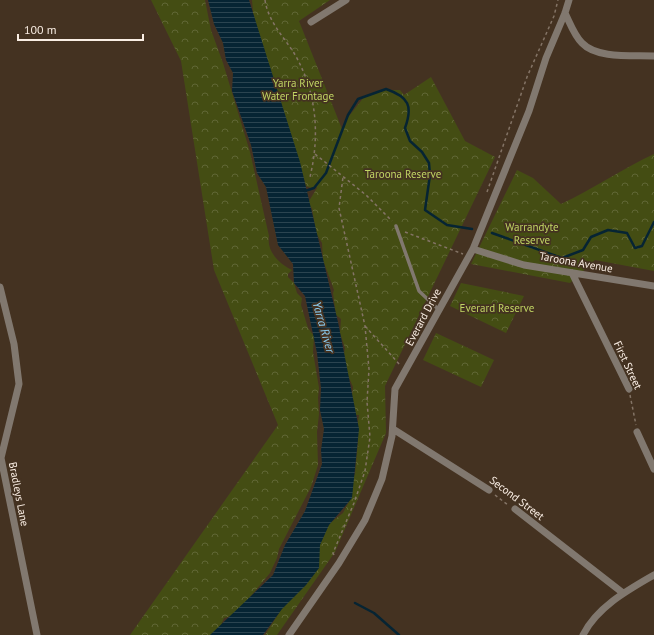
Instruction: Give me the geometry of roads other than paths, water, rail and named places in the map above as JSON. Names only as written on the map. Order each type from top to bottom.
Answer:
[{"type":"street","points":[[311,22],[346,0]]},
{"type":"street","name":"Everard Drive","points":[[289,635],[339,563],[365,520],[382,479],[393,429],[395,389],[438,309],[473,249],[529,111],[546,58],[569,0]]},
{"type":"street","points":[[565,13],[574,32],[583,44],[599,53],[654,56]]},
{"type":"street","name":"Taroona Avenue","points":[[473,249],[524,265],[572,274],[654,286]]},
{"type":"street","name":"First Street","points":[[572,274],[629,389]]},
{"type":"street","name":"Bradleys Lane","points":[[0,287],[14,344],[19,384],[1,458],[37,635]]},
{"type":"street","name":"Second Street","points":[[393,429],[489,490]]},
{"type":"street","points":[[637,432],[654,469]]},
{"type":"street","name":"Second Street","points":[[515,509],[623,593]]},
{"type":"street","points":[[583,635],[588,624],[623,593],[654,575]]},
{"type":"lane","points":[[397,227],[419,291],[438,309]]},
{"type":"water","name":"Yarra River","points":[[208,0],[249,0],[300,162],[338,322],[359,429],[352,498],[329,525],[320,545],[319,568],[306,585],[282,609],[263,635],[210,635],[273,575],[285,545],[305,511],[322,464],[321,450],[324,429],[320,410],[321,388],[317,353],[305,296],[294,283],[293,264],[278,245],[266,187],[257,173],[251,145],[232,91],[233,73],[226,60],[223,43],[214,24]]},
{"type":"waterway","points":[[305,191],[314,188],[326,173],[348,115],[358,99],[386,89],[400,95],[407,103],[409,114],[405,128],[410,141],[422,152],[429,163],[430,175],[425,210],[447,225],[472,229]]},
{"type":"waterway","points":[[492,233],[562,258],[583,250],[591,237],[608,230],[627,233],[635,248],[642,246],[654,222]]},
{"type":"waterway","points":[[355,603],[374,613],[399,635]]},
{"type":"park label","name":"Yarra River Water Frontage","points":[[298,89]]},
{"type":"park label","name":"Taroona Reserve","points":[[403,174]]},
{"type":"park label","name":"Warrandyte Reserve","points":[[532,233]]},
{"type":"park label","name":"Everard Reserve","points":[[497,308]]}]
